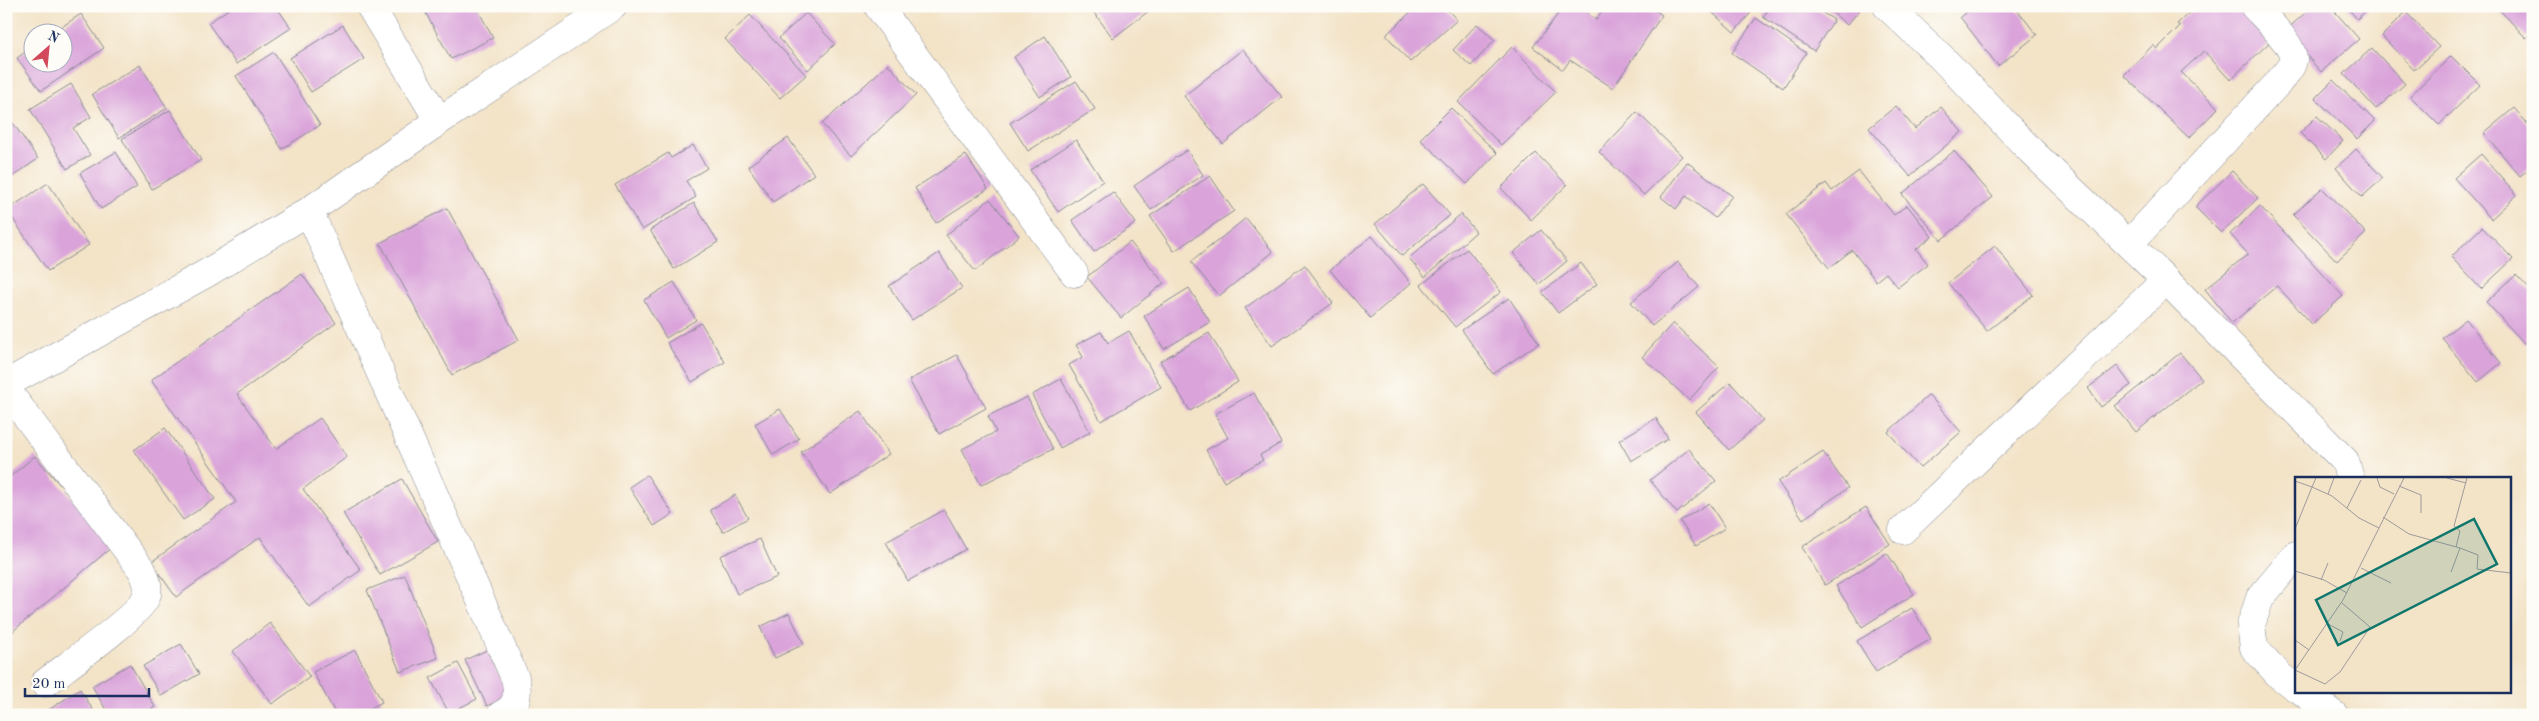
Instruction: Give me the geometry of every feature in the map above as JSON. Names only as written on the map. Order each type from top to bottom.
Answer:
[{"type":"street","points":[[370,6],[439,121]]},
{"type":"street","points":[[6,384],[207,273],[309,211],[439,121],[613,6]]},
{"type":"street","points":[[878,6],[1074,272]]},
{"type":"street","points":[[1888,6],[1941,57],[2031,151],[2166,280],[2345,461],[2350,477]]},
{"type":"street","points":[[2129,244],[2278,83],[2293,61],[2292,52],[2287,44],[2254,6]]},
{"type":"street","points":[[309,211],[516,678],[518,694],[516,703],[501,715]]},
{"type":"street","points":[[1904,530],[2166,280]]},
{"type":"street","points":[[6,388],[142,570],[147,583],[146,597],[133,614],[46,683]]},
{"type":"street","points":[[2295,556],[2260,598],[2251,625],[2254,648],[2280,676],[2295,687]]},
{"type":"street","points":[[2306,694],[2334,715]]},
{"type":"building","points":[[233,6],[276,6],[291,28],[236,64],[208,23]]},
{"type":"building","points":[[431,6],[476,6],[493,38],[451,59],[424,10]]},
{"type":"building","points":[[1089,6],[1147,6],[1150,10],[1113,38]]},
{"type":"building","points":[[1417,6],[1444,6],[1457,20],[1410,62],[1386,35]]},
{"type":"building","points":[[1564,6],[1579,6],[1596,20],[1605,6],[1649,6],[1662,15],[1613,88],[1570,60],[1563,70],[1533,47]]},
{"type":"building","points":[[1705,6],[1757,6],[1734,32]]},
{"type":"building","points":[[1771,6],[1812,6],[1834,20],[1814,51],[1763,17]]},
{"type":"building","points":[[1825,6],[1863,6],[1847,25]]},
{"type":"building","points":[[1974,6],[2014,6],[2037,35],[1998,66],[1960,17]]},
{"type":"building","points":[[2196,6],[2249,6],[2271,41],[2230,80],[2204,51],[2181,72],[2218,108],[2189,138],[2124,75],[2153,45],[2157,49],[2180,26],[2177,24]]},
{"type":"building","points":[[2313,6],[2330,6],[2359,39],[2321,72],[2285,31]]},
{"type":"building","points":[[2346,6],[2371,6],[2357,19]]},
{"type":"building","points":[[2496,6],[2533,6],[2533,32],[2526,38]]},
{"type":"building","points":[[2406,12],[2439,47],[2414,70],[2382,36]]},
{"type":"building","points":[[806,13],[835,44],[808,70],[779,38]]},
{"type":"building","points":[[81,14],[104,48],[72,70],[72,22],[69,22]]},
{"type":"building","points":[[750,15],[806,75],[780,98],[725,39]]},
{"type":"building","points":[[1756,18],[1806,53],[1783,88],[1732,53]]},
{"type":"building","points":[[1477,24],[1495,40],[1471,66],[1453,50]]},
{"type":"building","points":[[343,25],[364,59],[311,92],[290,58]]},
{"type":"building","points":[[1045,36],[1071,77],[1040,97],[1014,57]]},
{"type":"building","points":[[1512,47],[1556,92],[1501,145],[1458,102]]},
{"type":"building","points":[[2372,48],[2405,84],[2376,109],[2344,74]]},
{"type":"building","points":[[1243,49],[1282,97],[1223,144],[1184,96]]},
{"type":"building","points":[[274,52],[320,125],[282,149],[236,76]]},
{"type":"building","points":[[22,54],[22,65],[17,58]]},
{"type":"building","points":[[2451,56],[2480,85],[2439,125],[2410,96]]},
{"type":"building","points":[[888,64],[916,95],[851,156],[822,124]]},
{"type":"building","points":[[140,65],[167,108],[119,138],[92,94]]},
{"type":"building","points":[[27,72],[69,72],[41,91]]},
{"type":"building","points":[[2333,80],[2375,121],[2357,139],[2315,98]]},
{"type":"building","points":[[1076,81],[1095,109],[1028,151],[1010,123]]},
{"type":"building","points":[[71,84],[91,117],[73,128],[90,155],[67,169],[30,109]]},
{"type":"building","points":[[1896,106],[1915,129],[1941,107],[1962,132],[1910,176],[1869,128]]},
{"type":"building","points":[[1451,108],[1497,153],[1467,184],[1420,139]]},
{"type":"building","points":[[2514,108],[2533,130],[2533,166],[2520,176],[2484,133]]},
{"type":"building","points":[[170,110],[201,160],[152,189],[122,139]]},
{"type":"building","points":[[1637,112],[1682,156],[1644,195],[1599,152]]},
{"type":"building","points":[[2317,116],[2343,141],[2326,159],[2300,133]]},
{"type":"building","points":[[13,123],[38,159],[6,181],[6,128]]},
{"type":"building","points":[[788,138],[814,174],[773,202],[748,166]]},
{"type":"building","points":[[1076,140],[1103,181],[1058,212],[1030,170]]},
{"type":"building","points":[[693,145],[707,168],[686,181],[696,197],[642,230],[615,185],[668,153],[671,158]]},
{"type":"building","points":[[2356,149],[2383,178],[2362,197],[2336,168]]},
{"type":"building","points":[[1187,150],[1203,175],[1151,210],[1134,186]]},
{"type":"building","points":[[1954,151],[1993,197],[1941,240],[1902,194]]},
{"type":"building","points":[[116,152],[137,187],[101,209],[80,173]]},
{"type":"building","points":[[1536,153],[1567,185],[1531,220],[1501,188]]},
{"type":"building","points":[[2481,154],[2517,195],[2491,219],[2454,178]]},
{"type":"building","points":[[966,155],[988,189],[936,223],[915,188]]},
{"type":"building","points":[[1687,162],[1732,196],[1715,218],[1686,196],[1676,209],[1661,197]]},
{"type":"building","points":[[1859,171],[1894,215],[1907,205],[1932,237],[1916,249],[1928,264],[1898,287],[1886,273],[1876,281],[1852,250],[1829,268],[1786,214],[1826,183],[1832,191]]},
{"type":"building","points":[[2232,171],[2258,198],[2221,233],[2195,207]]},
{"type":"building","points":[[1210,176],[1234,211],[1174,251],[1150,216]]},
{"type":"building","points":[[48,183],[89,245],[48,271],[7,210]]},
{"type":"building","points":[[1423,184],[1450,215],[1402,256],[1375,224]]},
{"type":"building","points":[[2322,188],[2366,233],[2337,261],[2293,215]]},
{"type":"building","points":[[1113,192],[1136,223],[1094,252],[1072,220]]},
{"type":"building","points":[[990,199],[1019,236],[975,271],[946,235]]},
{"type":"building","points":[[694,203],[718,242],[674,269],[650,230]]},
{"type":"building","points":[[2260,206],[2343,296],[2312,324],[2277,286],[2232,323],[2205,289],[2248,254],[2230,234]]},
{"type":"building","points":[[447,208],[519,340],[452,375],[380,243]]},
{"type":"building","points":[[1461,214],[1476,232],[1425,277],[1409,258]]},
{"type":"building","points":[[1246,218],[1273,252],[1219,296],[1191,262]]},
{"type":"building","points":[[2482,227],[2513,259],[2481,289],[2451,257]]},
{"type":"building","points":[[1541,230],[1567,261],[1539,284],[1513,253]]},
{"type":"building","points":[[1372,236],[1411,283],[1370,318],[1330,270]]},
{"type":"building","points":[[1130,242],[1164,283],[1121,318],[1087,277]]},
{"type":"building","points":[[1995,246],[2033,295],[1987,331],[1948,283]]},
{"type":"building","points":[[1467,249],[1501,292],[1455,327],[1421,285]]},
{"type":"building","points":[[939,253],[962,288],[912,320],[889,286]]},
{"type":"building","points":[[1678,262],[1699,287],[1652,326],[1631,302]]},
{"type":"building","points":[[1581,263],[1597,284],[1558,313],[1542,292]]},
{"type":"building","points":[[1305,265],[1333,303],[1272,346],[1245,308]]},
{"type":"building","points":[[302,274],[336,323],[237,394],[276,449],[320,418],[347,457],[303,489],[361,570],[309,607],[260,537],[176,597],[151,562],[236,502],[151,380]]},
{"type":"building","points":[[2516,275],[2533,293],[2533,337],[2525,344],[2486,302]]},
{"type":"building","points":[[674,282],[696,320],[666,338],[644,300]]},
{"type":"building","points":[[1189,288],[1210,322],[1164,349],[1144,316]]},
{"type":"building","points":[[1509,298],[1539,343],[1493,374],[1462,330]]},
{"type":"building","points":[[2466,319],[2501,363],[2478,382],[2442,338]]},
{"type":"building","points":[[701,323],[725,362],[692,382],[667,343]]},
{"type":"building","points":[[1673,323],[1719,367],[1689,400],[1642,357]]},
{"type":"building","points":[[1129,331],[1161,387],[1101,421],[1069,365],[1083,357],[1076,345],[1101,332],[1108,343]]},
{"type":"building","points":[[1209,333],[1238,382],[1190,411],[1160,361]]},
{"type":"building","points":[[2180,353],[2202,379],[2136,432],[2115,406]]},
{"type":"building","points":[[957,355],[986,408],[939,434],[909,380]]},
{"type":"building","points":[[2117,366],[2131,385],[2101,407],[2088,388]]},
{"type":"building","points":[[1061,379],[1090,432],[1060,448],[1032,395]]},
{"type":"building","points":[[1730,382],[1763,420],[1729,450],[1696,412]]},
{"type":"building","points":[[1254,393],[1281,443],[1260,455],[1263,460],[1224,482],[1206,450],[1228,438],[1215,414]]},
{"type":"building","points":[[1929,395],[1961,432],[1920,468],[1888,432]]},
{"type":"building","points":[[1027,397],[1053,449],[981,485],[962,449],[996,432],[988,416]]},
{"type":"building","points":[[780,409],[799,439],[773,455],[755,424]]},
{"type":"building","points":[[860,411],[889,454],[830,494],[801,452]]},
{"type":"building","points":[[1656,418],[1668,439],[1631,461],[1619,440]]},
{"type":"building","points":[[165,428],[215,499],[183,520],[134,450]]},
{"type":"building","points":[[1689,449],[1716,481],[1677,513],[1650,480]]},
{"type":"building","points":[[1823,452],[1848,488],[1803,519],[1778,482]]},
{"type":"building","points":[[35,456],[113,546],[12,632],[6,625],[6,480]]},
{"type":"building","points":[[647,475],[673,514],[654,526],[629,487]]},
{"type":"building","points":[[402,479],[438,542],[380,575],[343,513]]},
{"type":"building","points":[[735,495],[748,518],[723,532],[710,510]]},
{"type":"building","points":[[1709,503],[1725,528],[1696,546],[1680,521]]},
{"type":"building","points":[[1866,507],[1890,544],[1825,585],[1802,547]]},
{"type":"building","points":[[944,510],[966,549],[908,581],[886,542]]},
{"type":"building","points":[[760,539],[777,577],[737,594],[720,556]]},
{"type":"building","points":[[1887,553],[1914,594],[1862,627],[1836,586]]},
{"type":"building","points":[[405,575],[438,658],[400,672],[367,590]]},
{"type":"building","points":[[1912,608],[1931,639],[1876,672],[1857,641]]},
{"type":"building","points":[[789,613],[804,644],[775,658],[760,627]]},
{"type":"building","points":[[270,623],[310,677],[272,704],[233,651]]},
{"type":"building","points":[[181,644],[199,674],[161,696],[143,666]]},
{"type":"building","points":[[355,650],[382,702],[358,715],[336,715],[313,672]]},
{"type":"building","points":[[487,650],[508,696],[487,706],[465,660]]},
{"type":"building","points":[[458,663],[477,699],[449,713],[430,678]]},
{"type":"building","points":[[130,664],[155,707],[141,715],[109,715],[92,686]]},
{"type":"building","points":[[80,689],[96,715],[41,715]]}]
